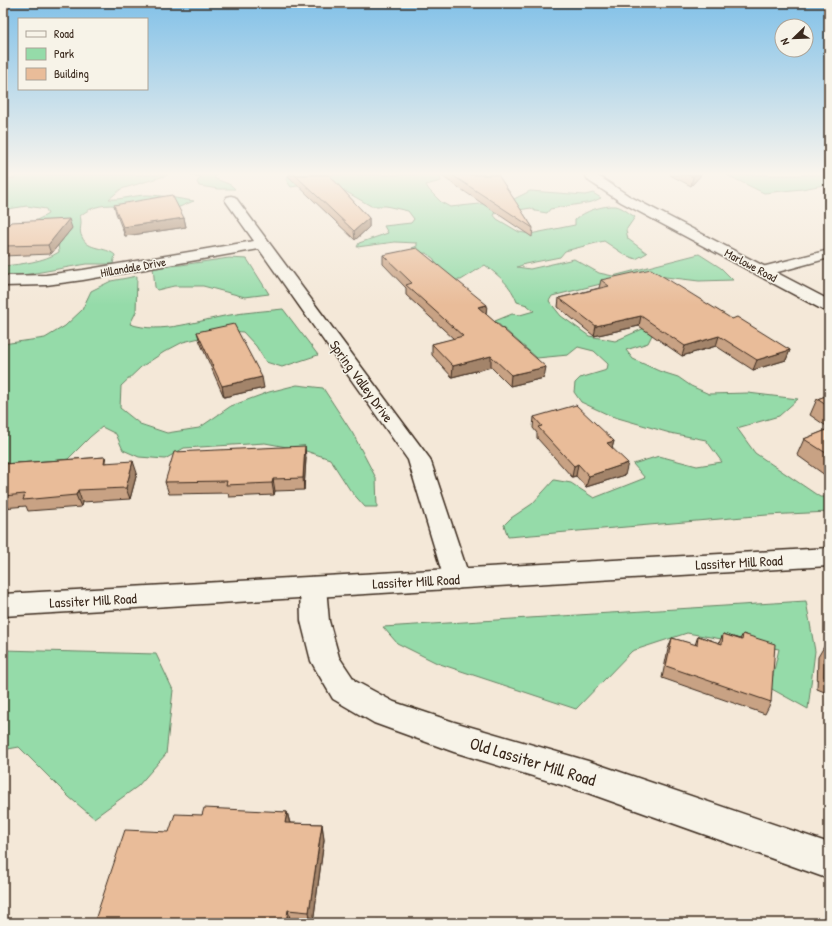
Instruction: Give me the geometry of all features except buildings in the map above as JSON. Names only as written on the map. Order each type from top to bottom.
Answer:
[{"type":"street","name":"Spring Valley Drive","points":[[244,218],[419,459],[457,579]]},
{"type":"street","name":"Marlowe Road","points":[[662,218],[829,307]]},
{"type":"street","name":"Hillandale Drive","points":[[3,281],[46,280],[83,275],[262,244]]},
{"type":"street","points":[[763,271],[829,254]]},
{"type":"street","name":"Lassiter Mill Road","points":[[3,605],[829,556]]},
{"type":"street","name":"Old Lassiter Mill Road","points":[[314,587],[315,621],[326,661],[344,690],[378,709],[454,737],[588,777],[829,862]]},
{"type":"green space","points":[[41,218],[80,218],[81,234],[85,241],[92,246],[106,250],[115,255],[113,264],[86,264],[24,275],[3,275],[3,266],[39,260],[59,252],[58,243],[30,223]]},
{"type":"green space","points":[[496,218],[519,232],[530,234],[575,225],[575,220],[577,218],[634,218],[626,230],[628,239],[647,253],[636,259],[625,255],[604,241],[565,251],[560,257],[517,267],[530,269],[574,259],[599,273],[613,276],[699,254],[721,268],[733,280],[699,281],[649,275],[629,277],[552,296],[549,301],[561,316],[589,336],[615,341],[647,327],[652,335],[648,343],[626,350],[633,359],[659,371],[678,377],[691,386],[709,394],[748,393],[798,399],[779,416],[737,428],[755,453],[820,497],[829,497],[829,512],[767,515],[508,537],[504,525],[511,518],[532,504],[554,480],[571,483],[594,498],[645,478],[633,464],[659,456],[697,466],[722,462],[706,440],[670,433],[611,416],[581,402],[574,392],[575,383],[580,378],[607,370],[608,364],[594,351],[578,347],[568,355],[537,358],[495,321],[512,314],[520,315],[534,311],[527,305],[517,302],[508,286],[500,277],[485,265],[461,280],[451,280],[436,266],[434,259],[426,253],[419,254],[412,248],[417,246],[417,243],[395,242],[357,247],[359,243],[388,233],[384,226],[411,223],[414,219]]},
{"type":"green space","points":[[229,258],[247,259],[269,294],[245,297],[203,286],[174,286],[157,290],[155,287],[153,267],[181,265]]},
{"type":"green space","points":[[137,276],[136,312],[130,324],[154,328],[180,326],[230,315],[283,309],[318,355],[282,367],[266,362],[256,346],[243,332],[229,331],[183,342],[141,367],[121,386],[120,408],[140,424],[167,433],[199,428],[231,406],[269,392],[297,385],[323,388],[353,434],[376,478],[377,507],[365,507],[350,490],[330,459],[303,450],[265,443],[184,448],[165,459],[139,457],[123,450],[116,434],[102,427],[68,459],[40,464],[3,484],[3,344],[45,338],[65,326],[82,310],[91,291],[111,281]]},
{"type":"green space","points":[[806,601],[815,651],[808,709],[770,688],[779,649],[687,633],[632,651],[576,709],[437,663],[397,643],[383,627]]},
{"type":"green space","points":[[3,650],[156,654],[173,690],[166,754],[138,786],[94,818],[69,797],[19,747],[3,750]]}]
